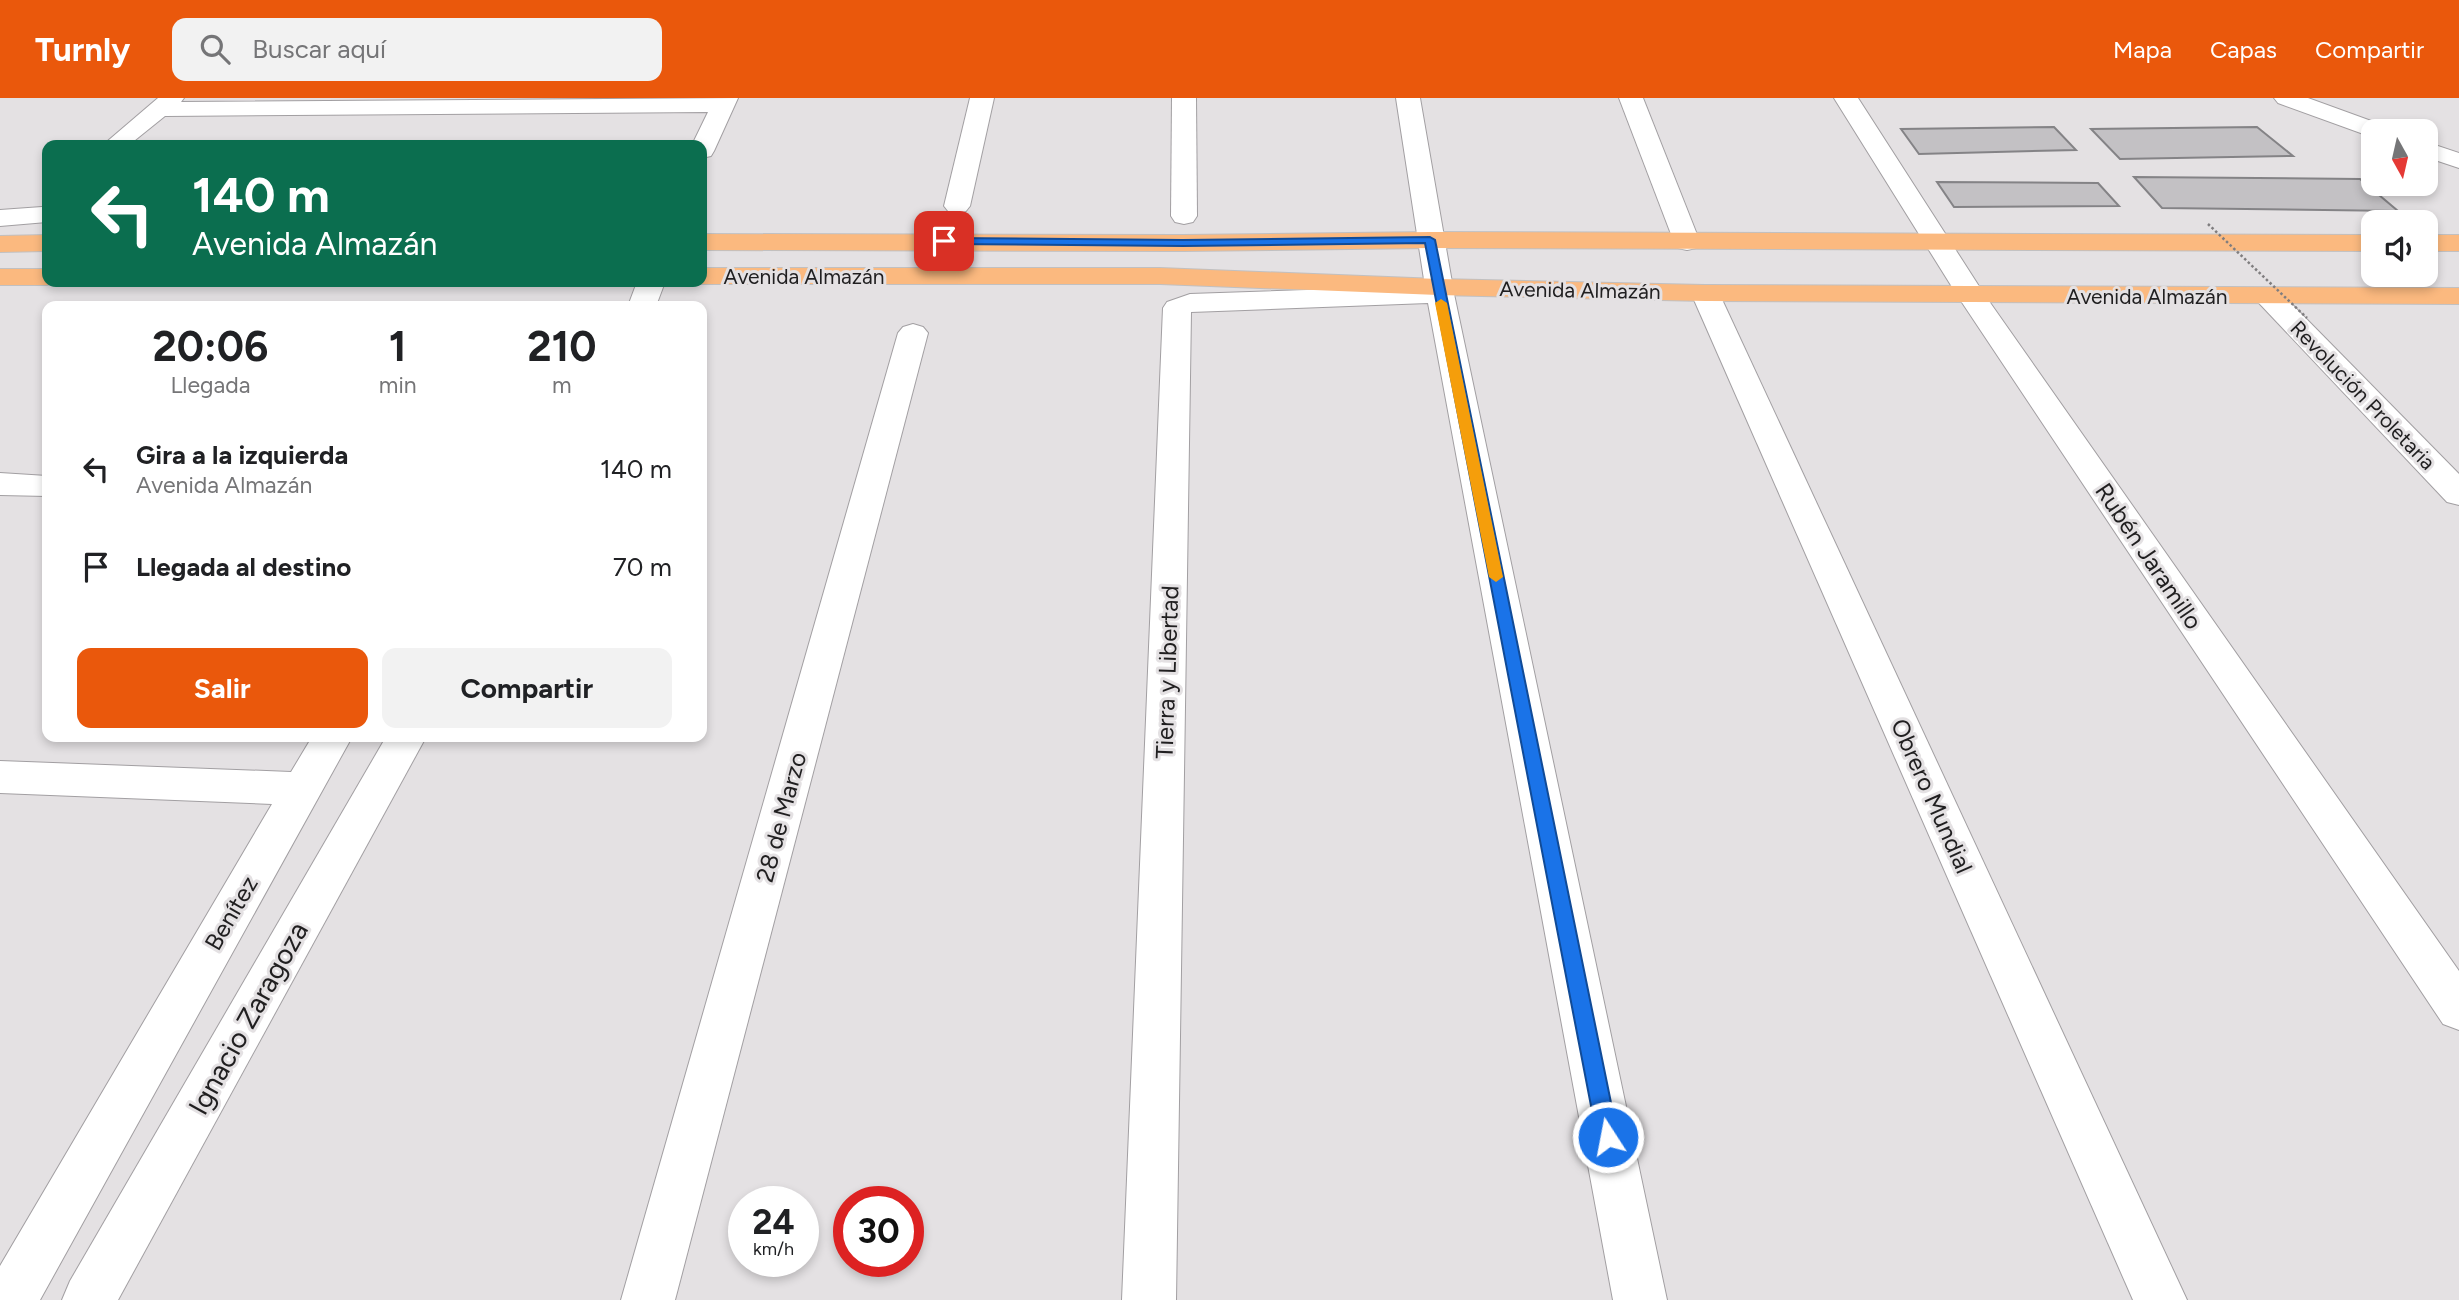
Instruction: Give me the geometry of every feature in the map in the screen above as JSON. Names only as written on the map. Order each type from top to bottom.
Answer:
[{"type":"main road","name":"Avenida Almazán","points":[[707,242],[1183,243],[1430,240],[2361,243]]},
{"type":"main road","points":[[0,244],[42,243]]},
{"type":"main road","points":[[2438,243],[2459,243]]},
{"type":"main road","name":"Avenida Almazán","points":[[707,276],[1160,276],[1439,291],[2459,296]]},
{"type":"main road","points":[[0,277],[42,277]]},
{"type":"street","points":[[957,206],[982,98]]},
{"type":"street","points":[[1184,98],[1184,216]]},
{"type":"street","points":[[1408,98],[1439,291],[1640,1300]]},
{"type":"street","points":[[1631,98],[1687,242]]},
{"type":"street","name":"Rubén Jaramillo","points":[[1846,98],[1971,295],[2459,1009]]},
{"type":"street","points":[[2286,98],[2361,125]]},
{"type":"street","points":[[121,140],[166,103],[724,102],[707,140]]},
{"type":"street","points":[[2438,153],[2459,161]]},
{"type":"street","points":[[0,218],[42,213]]},
{"type":"street","name":"Tierra y Libertad","points":[[1149,1300],[1177,308],[1190,302],[1439,291]]},
{"type":"street","name":"Obrero Mundial","points":[[1705,293],[2160,1300]]},
{"type":"street","name":"Revolución Proletaria","points":[[2268,296],[2459,494]]},
{"type":"street","name":"28 de Marzo","points":[[648,1300],[913,333]]},
{"type":"street","points":[[0,484],[42,486]]},
{"type":"street","name":"Benítez","points":[[10,1300],[329,742]]},
{"type":"street","name":"Ignacio Zaragoza","points":[[89,1300],[403,742]]},
{"type":"street","points":[[0,777],[302,789]]},
{"type":"path","points":[[2208,225],[2307,318]]},
{"type":"building","points":[[2054,127],[2076,150],[1919,154],[1901,129]]},
{"type":"building","points":[[2257,127],[2293,156],[2120,159],[2091,129]]},
{"type":"building","points":[[2134,177],[2360,179],[2361,196],[2380,196],[2397,210],[2361,211],[2162,208]]},
{"type":"building","points":[[1937,182],[2098,183],[2119,206],[1954,207]]},
{"type":"slow traffic","points":[[1441,303],[1496,577]]},
{"type":"route","points":[[944,241],[1183,243],[1430,240],[1608,1137]]}]
